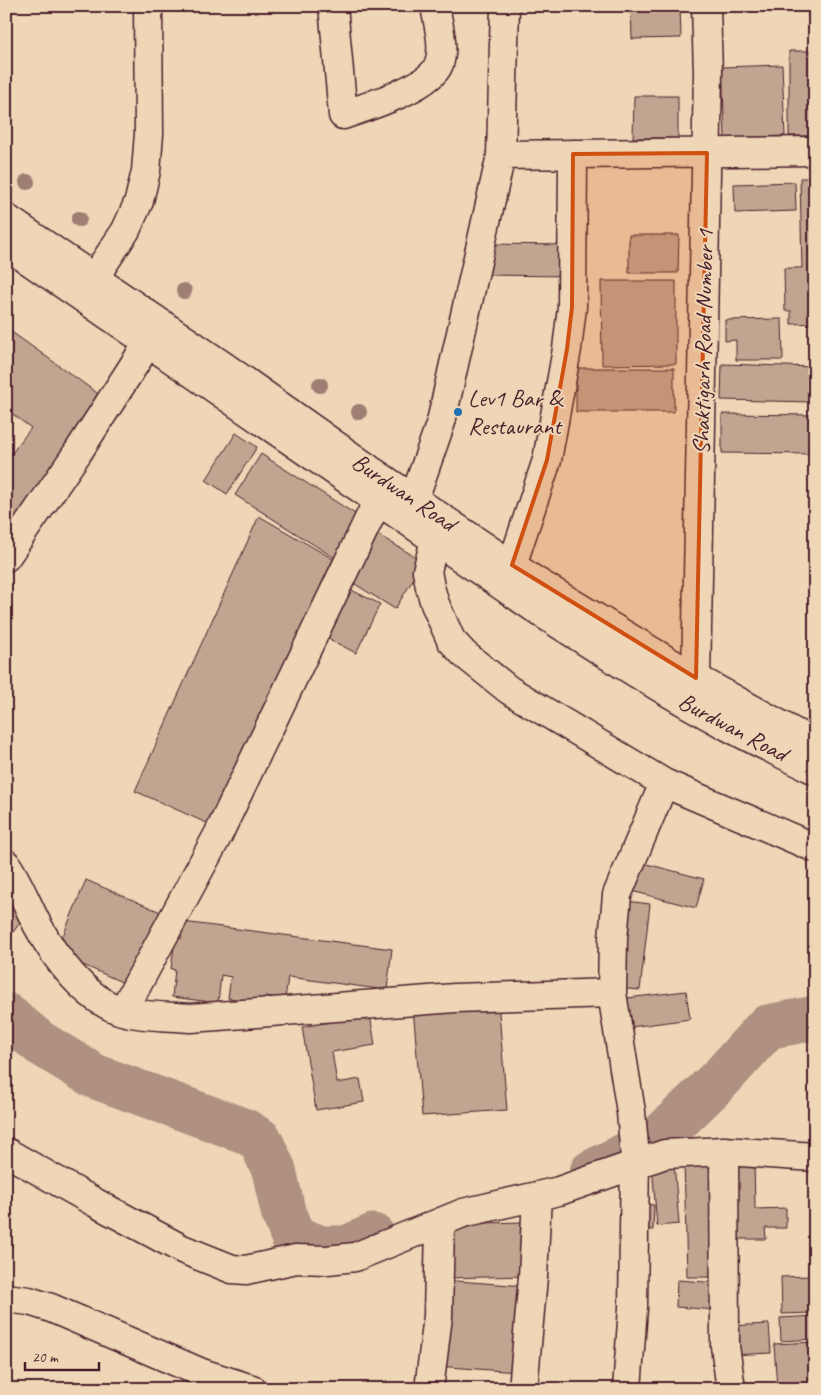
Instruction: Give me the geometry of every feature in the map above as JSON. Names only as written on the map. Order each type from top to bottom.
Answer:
[{"type":"street","points":[[88,288],[126,230],[139,201],[146,172],[149,134],[148,6]]},
{"type":"street","points":[[333,6],[343,115],[392,97],[432,76],[439,63],[442,45],[435,6]]},
{"type":"street","points":[[414,499],[441,422],[502,155],[505,6]]},
{"type":"street","name":"Shaktigarh Road Number 1","points":[[696,678],[708,73],[706,6]]},
{"type":"street","points":[[502,155],[815,151]]},
{"type":"street","points":[[512,565],[547,460],[567,349],[572,307],[573,154]]},
{"type":"street","name":"Burdwan Road","points":[[9,233],[88,288],[620,634],[815,744]]},
{"type":"street","name":"Burdwan Road","points":[[88,288],[148,343],[540,612],[608,656],[730,727],[815,770]]},
{"type":"street","points":[[6,557],[78,452],[148,343]]},
{"type":"street","points":[[123,1011],[218,835],[378,500]]},
{"type":"street","points":[[435,540],[427,571],[430,587],[435,604],[451,640],[464,654],[509,690],[664,783],[815,848]]},
{"type":"street","points":[[627,1389],[633,1308],[634,1154],[612,992],[613,939],[617,895],[664,783]]},
{"type":"street","points":[[6,864],[57,960],[100,1001],[123,1011],[155,1016],[191,1018],[455,998],[612,992]]},
{"type":"street","points":[[6,1152],[174,1245],[232,1269],[246,1270],[296,1259],[327,1260],[354,1257],[463,1214],[559,1191],[634,1154],[651,1158],[665,1154],[724,1152],[814,1155]]},
{"type":"street","points":[[724,1152],[725,1346],[731,1389]]},
{"type":"street","points":[[522,1389],[533,1277],[536,1196]]},
{"type":"street","points":[[429,1389],[438,1316],[440,1223]]},
{"type":"street","points":[[6,1298],[28,1301],[51,1308],[202,1373],[252,1389]]},
{"type":"highlighted area","points":[[707,153],[696,678],[512,565],[547,460],[567,349],[572,307],[573,154]]},
{"type":"building","points":[[631,6],[680,6],[681,38],[632,39]]},
{"type":"building","points":[[789,51],[815,51],[815,136],[789,136]]},
{"type":"building","points":[[782,65],[785,136],[725,138],[722,67]]},
{"type":"building","points":[[634,96],[678,96],[678,138],[633,138]]},
{"type":"building","points":[[800,178],[815,178],[815,323],[791,324],[791,311],[785,311],[784,268],[802,268]]},
{"type":"building","points":[[795,182],[796,211],[735,213],[734,184]]},
{"type":"building","points":[[629,235],[679,235],[678,273],[629,273]]},
{"type":"building","points":[[483,244],[569,245],[569,276],[483,275]]},
{"type":"building","points":[[601,281],[676,281],[676,364],[602,365]]},
{"type":"building","points":[[782,319],[783,360],[736,360],[736,340],[725,341],[725,320]]},
{"type":"building","points":[[6,328],[100,395],[6,540],[6,461],[31,428],[6,409]]},
{"type":"building","points":[[722,364],[815,367],[814,402],[721,400]]},
{"type":"building","points":[[576,368],[674,368],[674,412],[576,412]]},
{"type":"building","points":[[722,414],[815,415],[815,454],[722,453]]},
{"type":"building","points":[[236,433],[257,447],[227,494],[206,480]]},
{"type":"building","points":[[261,454],[363,519],[338,560],[235,495]]},
{"type":"building","points":[[259,516],[333,559],[211,825],[135,791]]},
{"type":"building","points":[[375,533],[424,562],[395,609],[347,579]]},
{"type":"building","points":[[347,588],[380,604],[356,653],[323,636]]},
{"type":"building","points":[[639,862],[704,879],[696,908],[632,891]]},
{"type":"building","points":[[86,880],[165,914],[133,987],[56,953]]},
{"type":"building","points":[[6,898],[27,913],[6,942]]},
{"type":"building","points":[[626,901],[650,904],[640,990],[616,988]]},
{"type":"building","points":[[183,922],[392,949],[387,990],[288,977],[285,999],[265,996],[262,1002],[228,998],[231,977],[221,975],[218,1003],[172,997],[175,970],[171,969],[175,938],[181,939]]},
{"type":"building","points":[[686,991],[690,1019],[623,1028],[619,999]]},
{"type":"building","points":[[498,1001],[507,1110],[422,1116],[413,1007]]},
{"type":"building","points":[[370,1015],[375,1045],[332,1052],[337,1083],[360,1079],[364,1102],[316,1110],[302,1027]]},
{"type":"building","points":[[718,1159],[721,1277],[687,1277],[684,1160]]},
{"type":"building","points":[[730,1159],[754,1159],[755,1209],[786,1208],[786,1228],[765,1228],[766,1239],[731,1239]]},
{"type":"building","points":[[674,1163],[679,1224],[657,1226],[652,1165]]},
{"type":"building","points":[[637,1204],[654,1205],[653,1230],[636,1229]]},
{"type":"building","points":[[524,1222],[526,1276],[446,1278],[444,1224]]},
{"type":"building","points":[[811,1276],[812,1313],[782,1314],[781,1277]]},
{"type":"building","points":[[442,1280],[525,1286],[518,1372],[436,1366]]},
{"type":"building","points":[[677,1280],[719,1283],[717,1310],[676,1307]]},
{"type":"building","points":[[815,1316],[815,1339],[781,1341],[780,1318]]},
{"type":"building","points":[[769,1324],[771,1353],[730,1355],[729,1326]]},
{"type":"building","points":[[815,1342],[815,1389],[777,1389],[774,1344]]},
{"type":"waterway","points":[[6,1015],[40,1043],[94,1076],[245,1131],[260,1140],[274,1170],[283,1211],[293,1237],[321,1248],[346,1248],[373,1236]]},
{"type":"waterway","points":[[592,1172],[659,1138],[722,1077],[767,1027],[815,1018]]},
{"type":"place","name":"Lev1 Bar & Restaurant","points":[[458,412]]}]
